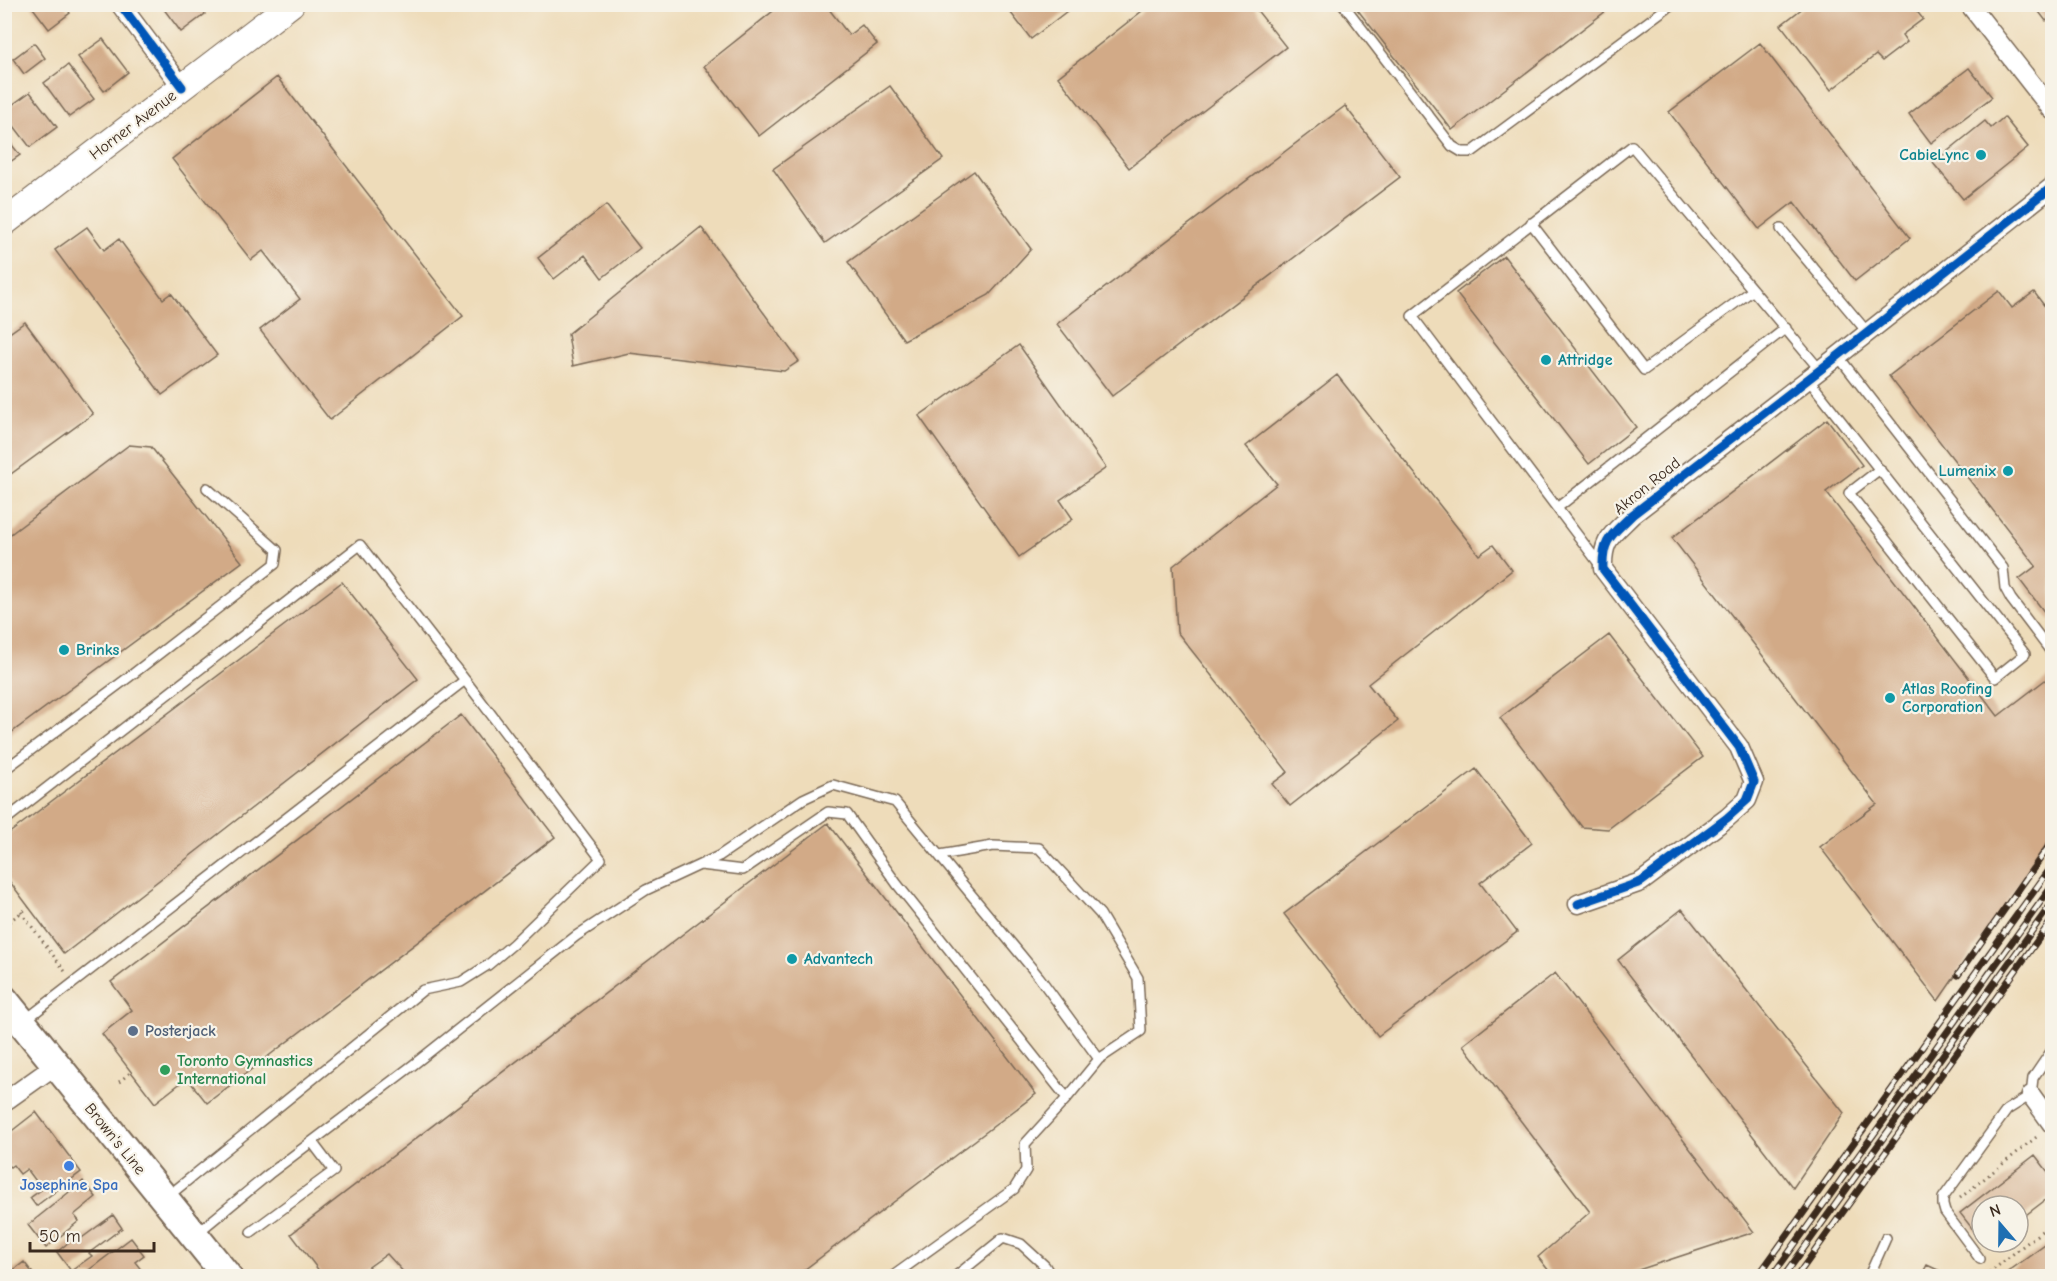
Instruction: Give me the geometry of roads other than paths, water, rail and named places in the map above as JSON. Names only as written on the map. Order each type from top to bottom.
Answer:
[{"type":"main road","name":"Horner Avenue","points":[[4,223],[291,4]]},
{"type":"main road","name":"Brown's Line","points":[[4,1000],[194,1235],[222,1275]]},
{"type":"street","points":[[120,4],[182,87]]},
{"type":"street","points":[[1969,4],[2052,110]]},
{"type":"street","name":"Akron Road","points":[[1603,569],[1603,553],[1608,538],[1632,515],[1868,333],[2052,187]]},
{"type":"street","points":[[1578,904],[1641,882],[1727,818],[1747,800],[1754,782],[1739,747],[1603,569]]},
{"type":"street","points":[[4,1102],[56,1065]]},
{"type":"street","points":[[2031,1095],[2048,1128]]},
{"type":"lane","points":[[1343,4],[1452,146],[1462,152],[1472,152],[1672,4]]},
{"type":"lane","points":[[1603,569],[1412,316],[1632,146],[1786,328],[1814,375],[1880,469],[2025,654],[1995,678],[1849,493],[1880,469]]},
{"type":"lane","points":[[1531,223],[1644,370],[1753,290]]},
{"type":"lane","points":[[1781,229],[1868,333]]},
{"type":"lane","points":[[1557,508],[1786,328]]},
{"type":"lane","points":[[1838,356],[2003,568],[2005,588],[2011,599],[2052,653]]},
{"type":"lane","points":[[4,770],[275,564],[277,550],[207,488]]},
{"type":"lane","points":[[4,821],[360,545],[602,859],[488,965],[461,982],[423,990],[164,1199]]},
{"type":"lane","points":[[22,1022],[465,680]]},
{"type":"lane","points":[[194,1235],[576,936],[646,890],[719,856],[803,799],[833,785],[895,802],[1039,977],[1099,1059]]},
{"type":"lane","points":[[701,865],[744,870],[828,812],[847,814],[897,884],[1068,1098]]},
{"type":"lane","points":[[893,1276],[1014,1189],[1026,1170],[1025,1144],[1068,1098],[1099,1059],[1141,1031],[1138,978],[1100,914],[1039,848],[993,846],[940,855]]},
{"type":"lane","points":[[1980,1259],[1945,1210],[1943,1201],[1945,1194],[2007,1110],[2031,1095],[2033,1078],[2052,1050]]},
{"type":"lane","points":[[251,1232],[334,1171],[312,1142]]},
{"type":"lane","points":[[956,1276],[1003,1238],[1021,1245],[1046,1266],[1051,1276]]},
{"type":"lane","points":[[1869,1276],[1886,1238]]},
{"type":"railway","points":[[1958,975],[2052,842]]},
{"type":"railway","points":[[1758,1276],[2052,866]]},
{"type":"railway","points":[[1772,1276],[2052,886]]},
{"type":"railway","points":[[1784,1276],[2052,903]]},
{"type":"railway","points":[[1797,1276],[2052,920]]},
{"type":"place","name":"CabieLync","points":[[1981,155]]},
{"type":"place","name":"Attridge","points":[[1546,360]]},
{"type":"place","name":"Lumenix","points":[[2008,471]]},
{"type":"place","name":"Brinks","points":[[64,650]]},
{"type":"place","name":"Atlas Roofing Corporation","points":[[1890,698]]},
{"type":"place","name":"Advantech","points":[[792,959]]},
{"type":"place","name":"Posterjack","points":[[133,1031]]},
{"type":"place","name":"Toronto Gymnastics International","points":[[165,1070]]},
{"type":"place","name":"Josephine Spa","points":[[69,1166]]}]
